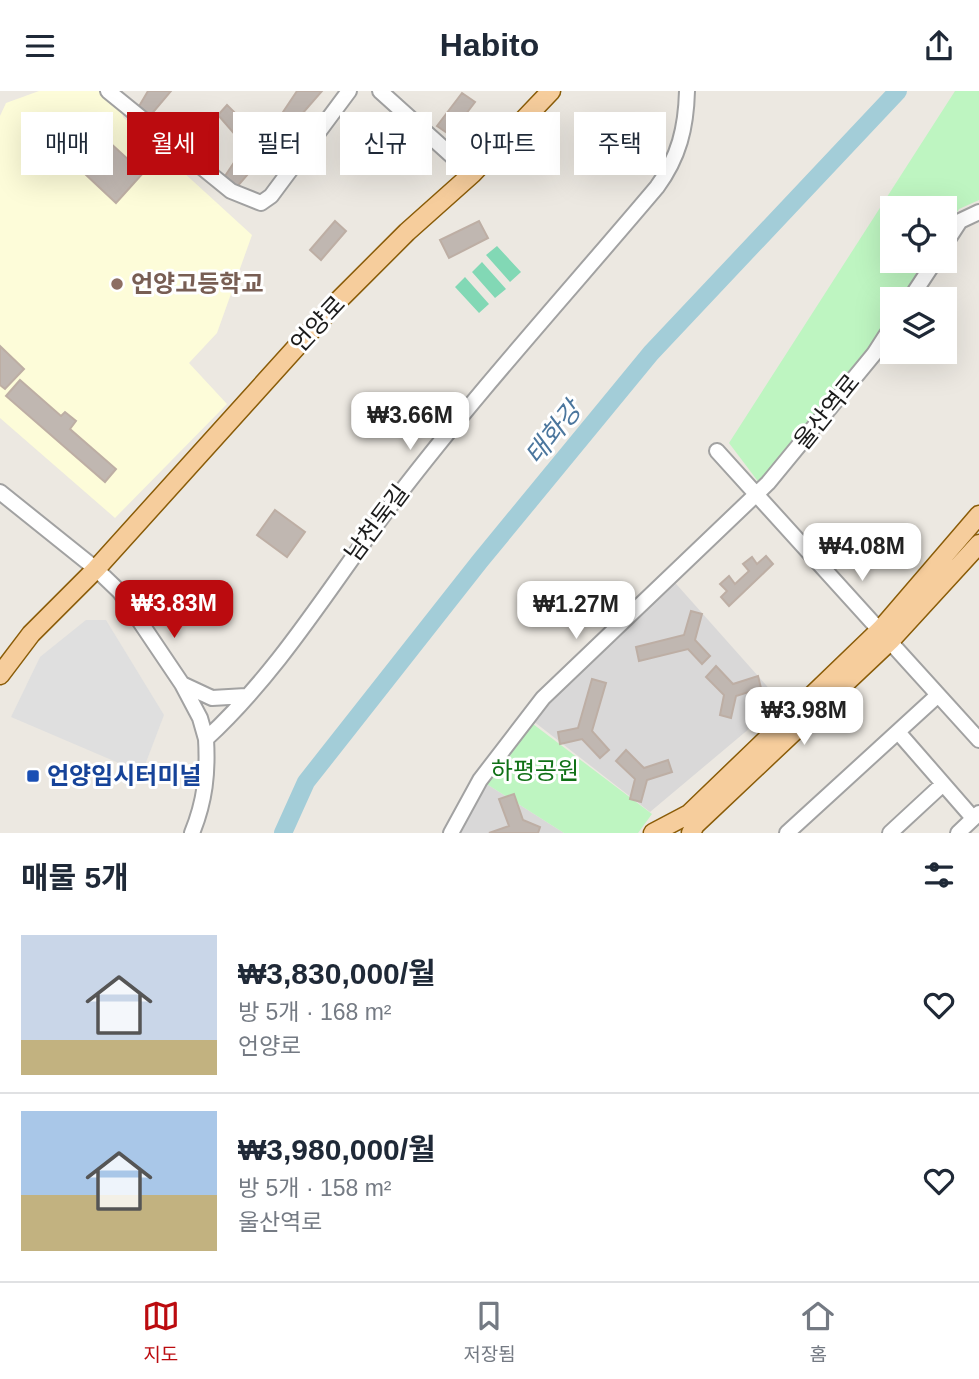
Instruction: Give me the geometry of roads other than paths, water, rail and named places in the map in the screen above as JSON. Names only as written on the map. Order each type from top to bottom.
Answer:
[{"type":"main road","name":"언양로","points":[[531,112],[551,91]]},
{"type":"main road","name":"언양로","points":[[0,675],[30,634],[96,569],[338,301],[407,232],[470,175]]},
{"type":"main road","points":[[886,634],[979,515]]},
{"type":"main road","points":[[671,833],[691,826],[979,544]]},
{"type":"main road","points":[[653,833],[691,826]]},
{"type":"street","points":[[108,91],[230,191],[261,203],[271,196],[349,91]]},
{"type":"street","points":[[380,91],[446,150]]},
{"type":"street","name":"남천둑길","points":[[206,739],[269,671],[357,549],[456,423],[657,187],[670,169],[682,140],[687,91]]},
{"type":"street","points":[[957,226],[960,221],[979,212]]},
{"type":"street","name":"울산역로","points":[[451,833],[480,780],[543,698],[757,494],[880,343]]},
{"type":"street","points":[[717,451],[886,634],[979,740]]},
{"type":"street","points":[[0,492],[96,569],[120,592],[182,684],[200,718],[206,739],[208,772],[202,808],[192,833]]},
{"type":"street","points":[[182,684],[212,698],[246,696]]},
{"type":"street","points":[[787,833],[938,695]]},
{"type":"street","points":[[898,732],[943,784],[976,815],[958,833]]},
{"type":"street","points":[[890,833],[943,784]]},
{"type":"waterway","name":"태화강","points":[[283,833],[306,782],[480,561],[651,353],[898,91]]},
{"type":"place","name":"언양고등학교","points":[[117,284]]},
{"type":"place","name":"언양임시터미널","points":[[33,776]]},
{"type":"park label","name":"하평공원","points":[[535,771]]}]
